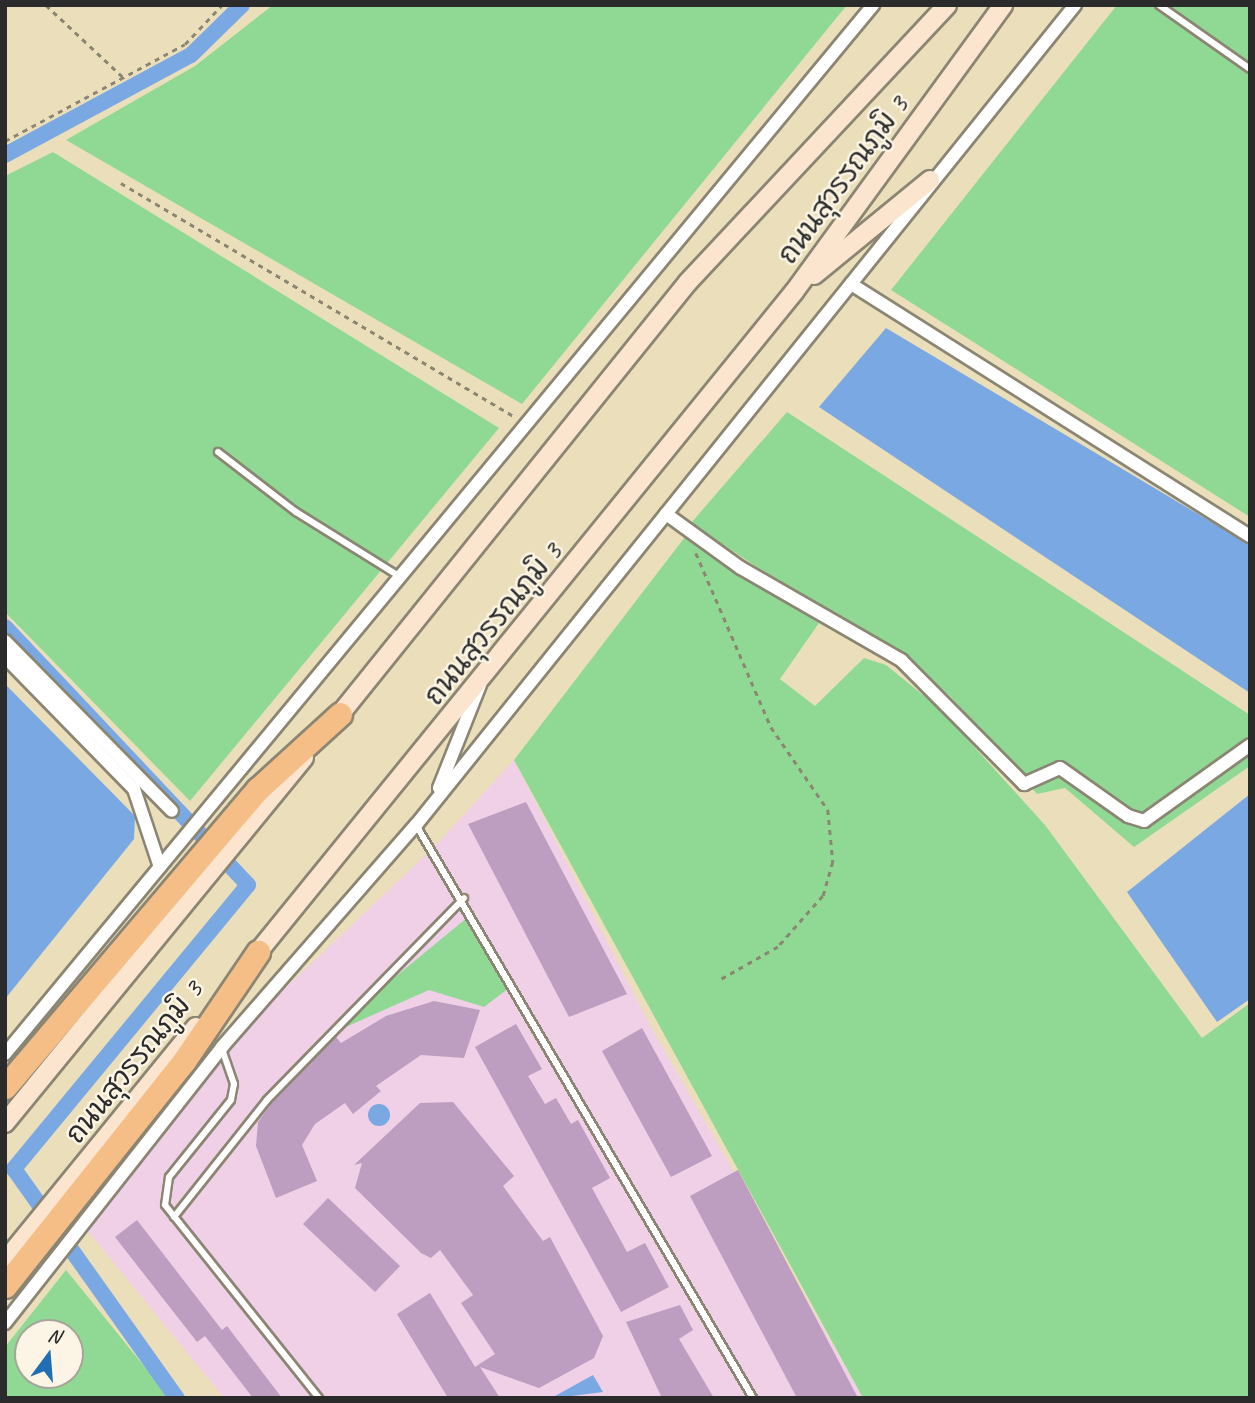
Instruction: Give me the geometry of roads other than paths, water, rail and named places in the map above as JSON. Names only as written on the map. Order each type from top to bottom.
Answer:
[{"type":"highway","points":[[5,1087],[92,978],[198,873],[340,713]]},
{"type":"highway","points":[[5,1286],[72,1209],[220,1012],[258,952]]},
{"type":"main road","name":"ถนนสุวรรณภูมิ 3","points":[[340,713],[688,282],[947,5]]},
{"type":"main road","name":"ถนนสุวรรณภูมิ 3","points":[[258,952],[481,681],[794,292],[1003,5]]},
{"type":"main road","points":[[794,292],[930,180]]},
{"type":"main road","points":[[5,1123],[198,873]]},
{"type":"main road","points":[[5,1261],[38,1250]]},
{"type":"street","points":[[5,1054],[873,5]]},
{"type":"street","points":[[72,1209],[222,1047],[416,824],[851,284],[930,180],[1075,5]]},
{"type":"street","points":[[851,284],[1250,536]]},
{"type":"street","points":[[666,514],[741,568],[901,660],[1024,784],[1060,768],[1128,816],[1144,821],[1250,745]]},
{"type":"street","points":[[5,641],[172,811]]},
{"type":"street","points":[[5,657],[134,789],[160,867]]},
{"type":"street","points":[[435,799],[481,681]]},
{"type":"street","points":[[5,1323],[38,1250]]},
{"type":"lane","points":[[1159,5],[1250,69]]},
{"type":"lane","points":[[218,452],[296,512],[401,577]]},
{"type":"lane","points":[[416,824],[464,898],[753,1398]]},
{"type":"lane","points":[[174,1217],[267,1100],[438,920],[464,898]]},
{"type":"lane","points":[[222,1047],[233,1092],[169,1177],[163,1192],[174,1217],[319,1398]]},
{"type":"water","points":[[886,328],[1250,545],[1250,693],[819,407]]},
{"type":"water","points":[[5,684],[135,816],[134,839],[5,999]]},
{"type":"water","points":[[1250,794],[1250,999],[1217,1022],[1127,892]]},
{"type":"water","points":[[379,1104],[387,1107],[390,1115],[387,1123],[379,1126],[371,1123],[368,1115],[371,1107]]},
{"type":"water","points":[[593,1375],[603,1392],[556,1398],[555,1396]]},
{"type":"waterway","points":[[5,155],[191,55],[242,5]]},
{"type":"waterway","points":[[5,627],[248,885],[14,1169],[177,1398]]}]
